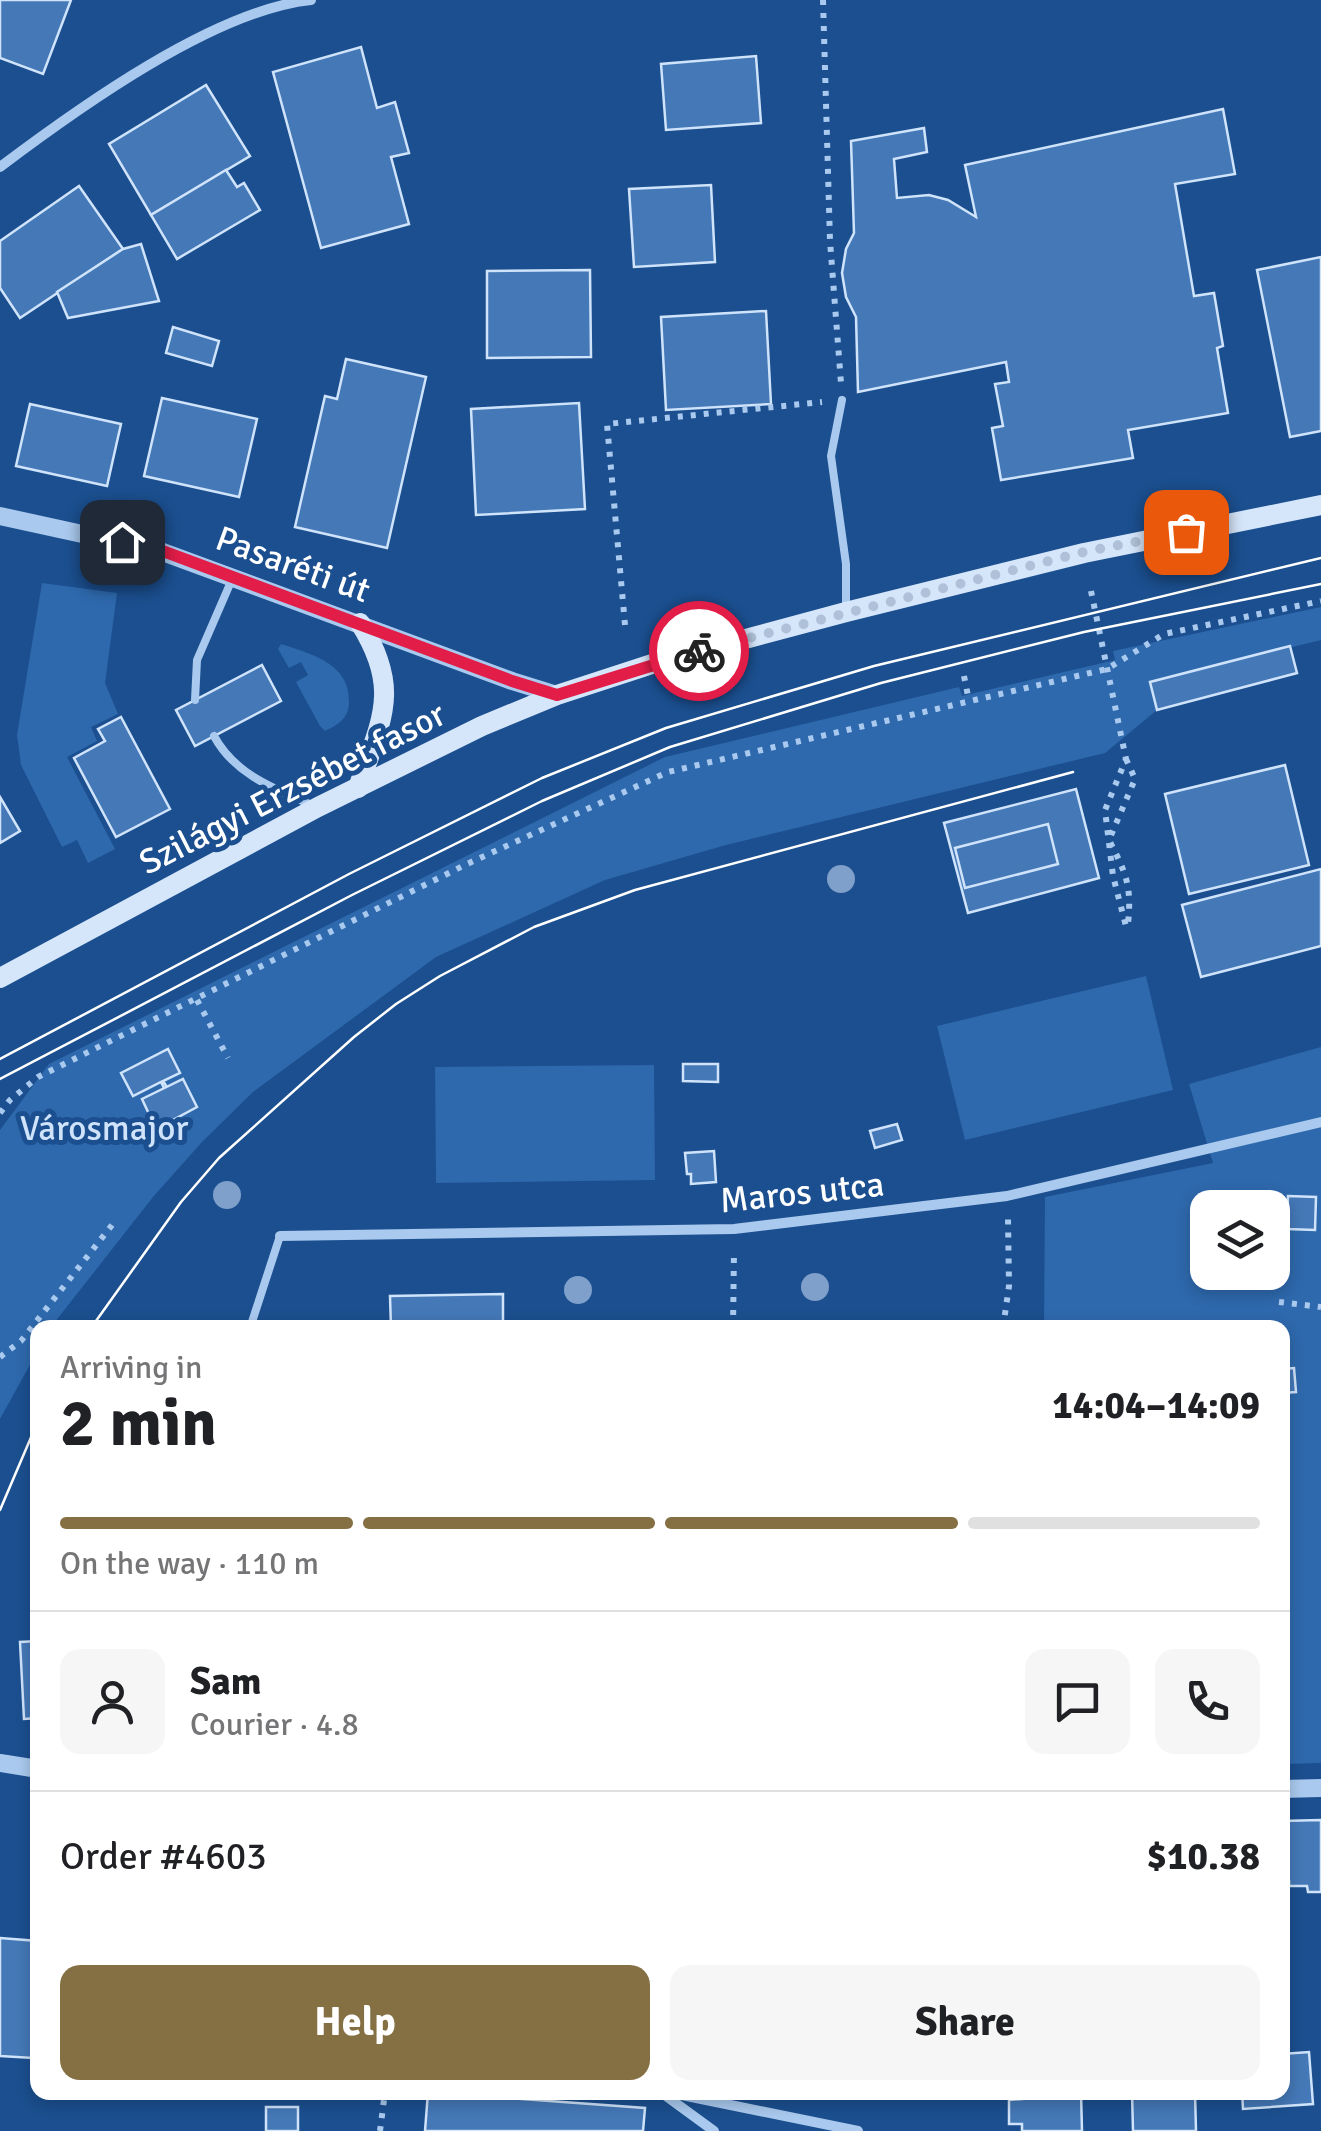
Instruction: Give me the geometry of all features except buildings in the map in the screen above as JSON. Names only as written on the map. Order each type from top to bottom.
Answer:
[{"type":"main road","name":"Szilágyi Erzsébet fasor","points":[[0,978],[318,808],[482,726],[557,695],[652,664],[1084,552],[1321,505]]},
{"type":"main road","points":[[358,788],[384,712],[386,681],[373,644],[360,623]]},
{"type":"street","points":[[0,167],[136,72],[226,26],[292,1],[311,0]]},
{"type":"street","name":"Pasaréti út","points":[[0,516],[160,550],[557,695]]},
{"type":"street","name":"Maros utca","points":[[280,1236],[734,1229],[1007,1196],[1321,1122]]},
{"type":"street","points":[[0,1762],[30,1767]]},
{"type":"street","points":[[1290,1789],[1321,1788]]},
{"type":"street","points":[[674,2100],[714,2131]]},
{"type":"street","points":[[704,2100],[858,2131]]},
{"type":"lane","points":[[842,400],[831,456],[846,564],[846,612]]},
{"type":"lane","points":[[195,700],[196,660],[233,576]]},
{"type":"lane","points":[[214,736],[224,754],[260,782],[318,808]]},
{"type":"lane","points":[[253,1320],[280,1236]]},
{"type":"path","points":[[625,625],[608,424],[842,400],[830,241],[823,0]]},
{"type":"path","points":[[1091,591],[1126,759],[1135,778],[1109,840]]},
{"type":"path","points":[[0,1113],[38,1077],[467,864],[668,772],[1108,669],[1164,634],[1321,600]]},
{"type":"path","points":[[964,676],[969,701]]},
{"type":"path","points":[[1109,840],[1126,873],[1131,893],[1127,930],[1113,876],[1105,810],[1126,759]]},
{"type":"path","points":[[197,1000],[228,1058]]},
{"type":"path","points":[[1004,1320],[1010,1286],[1007,1196]]},
{"type":"path","points":[[37,1320],[112,1225]]},
{"type":"path","points":[[734,1229],[734,1320]]},
{"type":"path","points":[[1280,1302],[1321,1307]]},
{"type":"path","points":[[0,1356],[30,1329]]},
{"type":"path","points":[[380,2131],[384,2100]]},
{"type":"green space","points":[[42,583],[117,593],[105,683],[118,714],[91,727],[97,741],[67,757],[115,849],[88,863],[77,840],[62,847],[21,765],[17,735]]},
{"type":"green space","name":"Városmajor","points":[[1321,607],[1321,640],[1151,682],[1157,710],[1105,753],[726,845],[605,880],[436,957],[253,1092],[153,1197],[56,1320],[30,1320],[30,1365],[0,1419],[0,1130],[49,1064],[665,757],[959,687],[962,696],[1115,660],[1113,651]]},
{"type":"green space","points":[[281,644],[327,662],[343,678],[349,708],[345,717],[325,731],[296,682],[308,675],[301,662],[289,668],[278,649]]},
{"type":"green space","points":[[1146,976],[1173,1090],[965,1140],[937,1026]]},
{"type":"green space","points":[[1321,1047],[1321,1763],[1290,1764],[1290,1320],[1044,1320],[1045,1197],[1213,1163],[1189,1084]]},
{"type":"green space","points":[[654,1065],[655,1180],[436,1183],[435,1067]]},
{"type":"tram line","points":[[0,1059],[349,874],[542,778],[666,728],[874,666],[1321,558]]},
{"type":"tram line","points":[[0,1079],[352,895],[542,801],[670,747],[881,683],[1084,632],[1321,584]]},
{"type":"tram line","points":[[97,1320],[181,1202],[219,1158],[354,1037],[440,976],[534,927],[635,890],[1073,772]]},
{"type":"tram line","points":[[0,1510],[30,1440]]},
{"type":"way so far","points":[[699,651],[1084,552],[1186,532]]},
{"type":"route","points":[[122,542],[160,550],[557,695],[699,651]]}]
